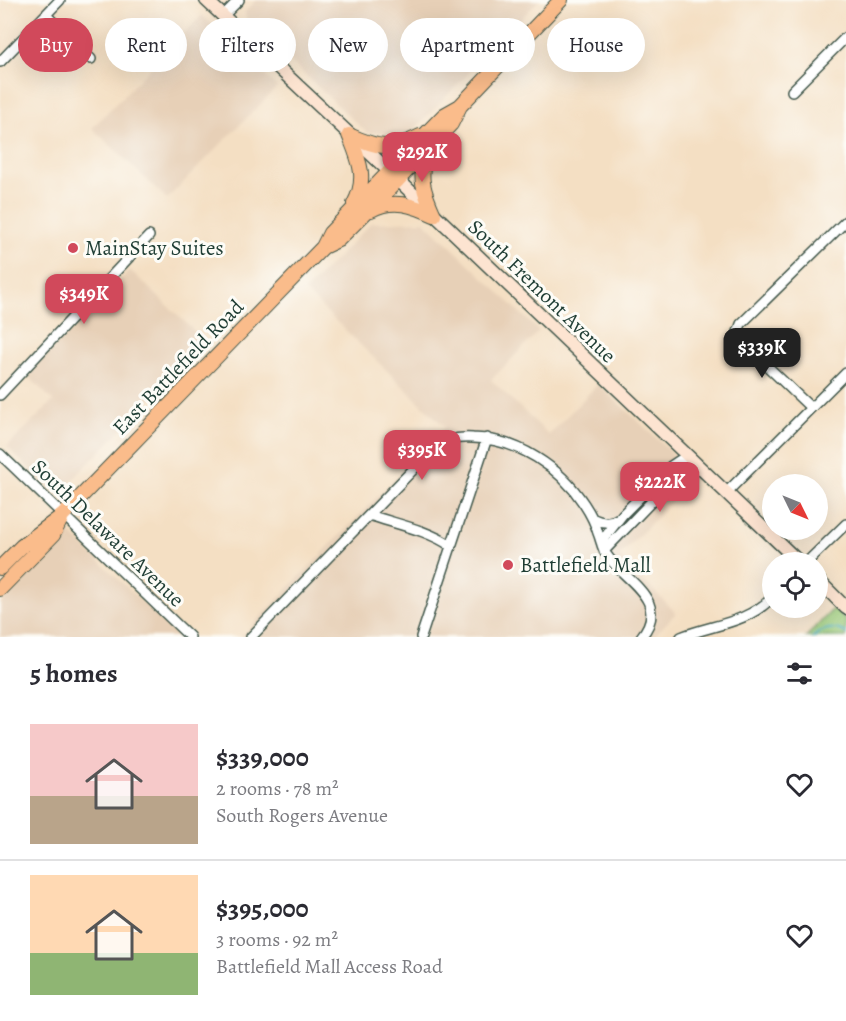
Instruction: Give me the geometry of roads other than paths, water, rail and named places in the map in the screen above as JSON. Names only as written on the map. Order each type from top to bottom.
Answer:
[{"type":"main road","name":"South Fremont Avenue","points":[[206,0],[788,552]]},
{"type":"main road","name":"East Battlefield Road","points":[[0,568],[22,546],[63,515],[323,247],[338,240],[355,215],[430,139],[444,115],[460,106],[561,0]]},
{"type":"main road","points":[[349,135],[384,147],[430,139],[422,177],[423,190],[434,215]]},
{"type":"main road","points":[[349,135],[362,169],[355,215],[398,203],[416,207],[434,215]]},
{"type":"main road","name":"East Battlefield Road","points":[[0,589],[52,535],[63,515]]},
{"type":"main road","points":[[828,590],[846,608]]},
{"type":"street","points":[[0,62],[60,0]]},
{"type":"street","points":[[223,16],[239,0]]},
{"type":"street","points":[[46,15],[49,18]]},
{"type":"street","points":[[792,91],[846,37]]},
{"type":"street","points":[[811,408],[742,342],[738,332],[741,324],[846,222]]},
{"type":"street","points":[[0,395],[149,236]]},
{"type":"street","points":[[726,493],[846,373]]},
{"type":"street","points":[[251,637],[439,445],[464,437],[487,438],[524,450],[550,466],[574,491],[592,518],[610,560],[639,588],[646,599],[650,608],[650,619],[641,637]]},
{"type":"street","points":[[421,637],[487,438]]},
{"type":"street","name":"South Delaware Avenue","points":[[0,454],[190,637]]},
{"type":"street","points":[[592,518],[607,523],[616,520],[671,466],[688,458]]},
{"type":"street","points":[[603,546],[680,472],[688,458]]},
{"type":"street","points":[[603,546],[623,514]]},
{"type":"street","points":[[369,515],[429,535],[451,546]]},
{"type":"street","points":[[817,552],[846,524]]},
{"type":"street","points":[[681,637],[738,620],[762,606]]},
{"type":"waterway","points":[[813,637],[829,629],[837,629],[846,633]]},
{"type":"place","name":"MainStay Suites","points":[[73,248]]},
{"type":"place","name":"Battlefield Mall","points":[[508,565]]}]
